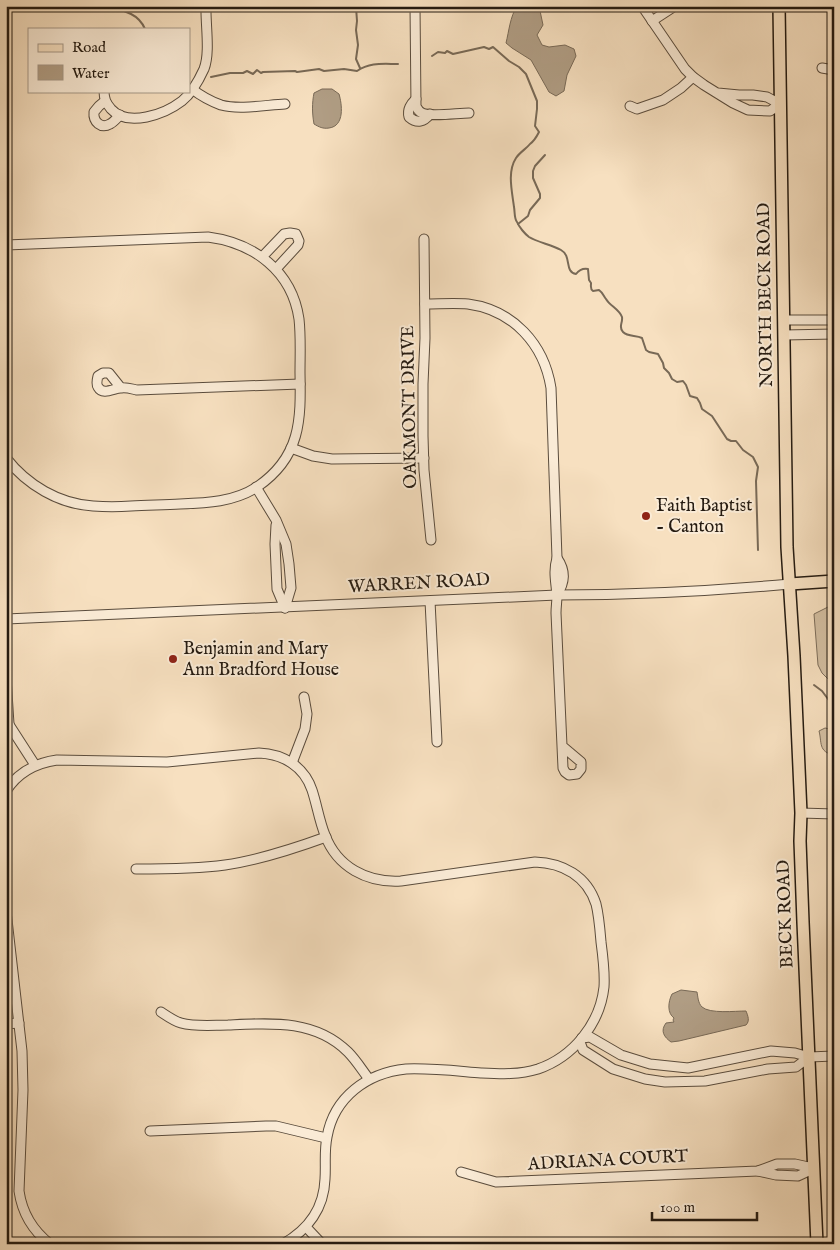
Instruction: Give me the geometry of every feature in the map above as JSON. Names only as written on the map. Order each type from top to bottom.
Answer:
[{"type":"main road","name":"NORTH BECK ROAD","points":[[779,6],[787,547],[790,584]]},
{"type":"main road","name":"WARREN ROAD","points":[[790,584],[834,581]]},
{"type":"main road","name":"BECK ROAD","points":[[790,584],[801,813],[817,1244]]},
{"type":"street","points":[[190,92],[205,67],[207,50],[206,11],[209,6]]},
{"type":"street","points":[[415,6],[416,106],[424,114],[468,113]]},
{"type":"street","points":[[642,6],[685,69],[693,77],[733,103],[748,110],[770,111],[780,104],[767,97],[718,93]]},
{"type":"street","points":[[652,21],[674,6]]},
{"type":"street","points":[[822,68],[834,70]]},
{"type":"street","points":[[630,106],[637,109],[663,100],[693,77]]},
{"type":"street","points":[[192,89],[204,98],[222,105],[244,107],[285,104]]},
{"type":"street","points":[[104,92],[105,102],[112,110],[124,117],[140,118],[170,110],[184,100],[190,92]]},
{"type":"street","points":[[105,102],[94,112],[95,121],[98,124],[108,125],[120,115]]},
{"type":"street","points":[[262,257],[284,234],[296,234],[299,241],[298,245],[279,273]]},
{"type":"street","points":[[6,245],[208,237],[222,239],[249,248],[279,273],[289,289],[297,313],[299,330],[300,384],[300,418],[291,448],[277,470],[266,480],[237,497],[217,502],[108,507],[92,506],[67,501],[40,489],[20,473],[6,458]]},
{"type":"street","name":"OAKMONT DRIVE","points":[[424,238],[424,458],[432,540]]},
{"type":"street","points":[[425,304],[467,304],[481,307],[506,318],[524,331],[538,349],[550,377],[557,558],[554,567],[557,595],[556,613],[562,746]]},
{"type":"street","points":[[784,320],[834,320]]},
{"type":"street","points":[[784,335],[834,334]]},
{"type":"street","points":[[121,388],[137,390],[300,384]]},
{"type":"street","points":[[291,448],[332,460],[424,458]]},
{"type":"street","points":[[256,487],[276,520],[286,544],[291,588],[284,608]]},
{"type":"street","points":[[276,520],[277,589],[284,608]]},
{"type":"street","name":"WARREN ROAD","points":[[6,619],[430,600],[680,592],[790,584]]},
{"type":"street","points":[[430,600],[438,742]]},
{"type":"street","points":[[6,677],[8,722],[35,765]]},
{"type":"street","points":[[292,763],[305,729],[307,714],[304,697]]},
{"type":"street","points":[[6,791],[21,774],[35,765],[57,760],[167,762],[259,753],[276,755],[292,763],[302,772],[310,784],[326,837],[335,854],[348,866],[363,875],[382,881],[401,881],[535,862],[557,865],[568,870],[588,889],[596,906],[604,970],[604,985],[601,1002],[590,1027],[582,1038],[572,1048],[551,1063],[522,1073],[501,1074],[406,1069],[387,1072],[369,1080],[353,1091],[341,1105],[332,1121],[326,1138],[324,1193],[317,1212],[306,1226],[292,1239],[283,1244]]},
{"type":"street","points":[[801,813],[834,814]]},
{"type":"street","points":[[136,869],[184,869],[242,862],[281,853],[326,837]]},
{"type":"street","points":[[6,911],[22,1051],[23,1078],[19,1191],[27,1218],[40,1241],[50,1244]]},
{"type":"street","points":[[161,1012],[180,1023],[204,1026],[272,1023],[308,1028],[326,1036],[342,1047],[354,1059],[369,1080]]},
{"type":"street","points":[[6,1024],[19,1023]]},
{"type":"street","points":[[590,1027],[590,1033],[593,1038]]},
{"type":"street","points":[[582,1038],[593,1038],[621,1055],[650,1064],[688,1068],[771,1052],[795,1053],[809,1057],[834,1056]]},
{"type":"street","points":[[582,1038],[580,1042],[583,1050]]},
{"type":"street","points":[[572,1048],[583,1050],[613,1069],[645,1079],[665,1082],[720,1079],[758,1071],[796,1067],[809,1057]]},
{"type":"street","points":[[613,1069],[621,1055]]},
{"type":"street","points":[[754,1055],[758,1071]]},
{"type":"street","points":[[150,1130],[276,1126],[326,1138]]},
{"type":"street","name":"ADRIANA COURT","points":[[461,1172],[496,1182],[758,1171],[776,1175],[798,1176],[813,1168]]},
{"type":"street","points":[[306,1226],[322,1244]]},
{"type":"shaded area","points":[[834,604],[834,685],[822,673],[818,665],[814,614]]},
{"type":"shaded area","points":[[825,728],[830,729],[834,735],[834,755],[825,752],[822,746],[819,731]]},
{"type":"water","points":[[517,6],[539,6],[543,25],[537,35],[542,45],[549,47],[565,45],[574,49],[576,56],[567,75],[564,91],[556,96],[549,92],[531,60],[506,43],[511,19]]},
{"type":"water","points":[[322,89],[332,89],[339,94],[340,98],[340,119],[338,123],[329,128],[321,128],[314,124],[312,108],[314,93]]},
{"type":"water","points":[[681,990],[697,992],[698,1000],[702,1007],[711,1011],[746,1011],[748,1022],[746,1025],[671,1042],[665,1036],[663,1029],[666,1023],[674,1022],[674,1018],[669,1010],[670,1000],[672,994]]},
{"type":"waterway","points":[[116,6],[135,17],[144,28]]},
{"type":"waterway","points":[[356,7],[358,45],[356,59],[360,68]]},
{"type":"waterway","points":[[432,56],[438,52],[445,53],[447,51],[453,54],[484,47],[489,49],[493,47],[526,74],[537,101],[535,126],[539,132],[513,163],[511,188],[516,220],[529,237],[561,250],[566,256],[572,273],[576,274],[578,271],[588,269],[591,289],[593,291],[599,290],[621,314],[621,328],[623,332],[627,335],[642,338],[646,350],[658,354],[664,368],[672,379],[677,382],[683,381],[690,396],[697,398],[702,409],[712,416],[727,439],[736,441],[743,450],[753,457],[758,467],[756,481],[758,550]]},
{"type":"waterway","points":[[211,77],[247,71],[253,74],[257,70],[261,73],[319,69],[324,71],[344,69],[357,71],[372,65],[398,64]]},
{"type":"waterway","points":[[518,224],[528,216],[530,210],[540,198],[533,178],[533,171],[545,155]]},
{"type":"waterway","points":[[814,685],[822,691],[834,707]]},
{"type":"place","name":"Faith Baptist - Canton","points":[[646,516]]},
{"type":"place","name":"Benjamin and Mary Ann Bradford House","points":[[173,659]]}]
